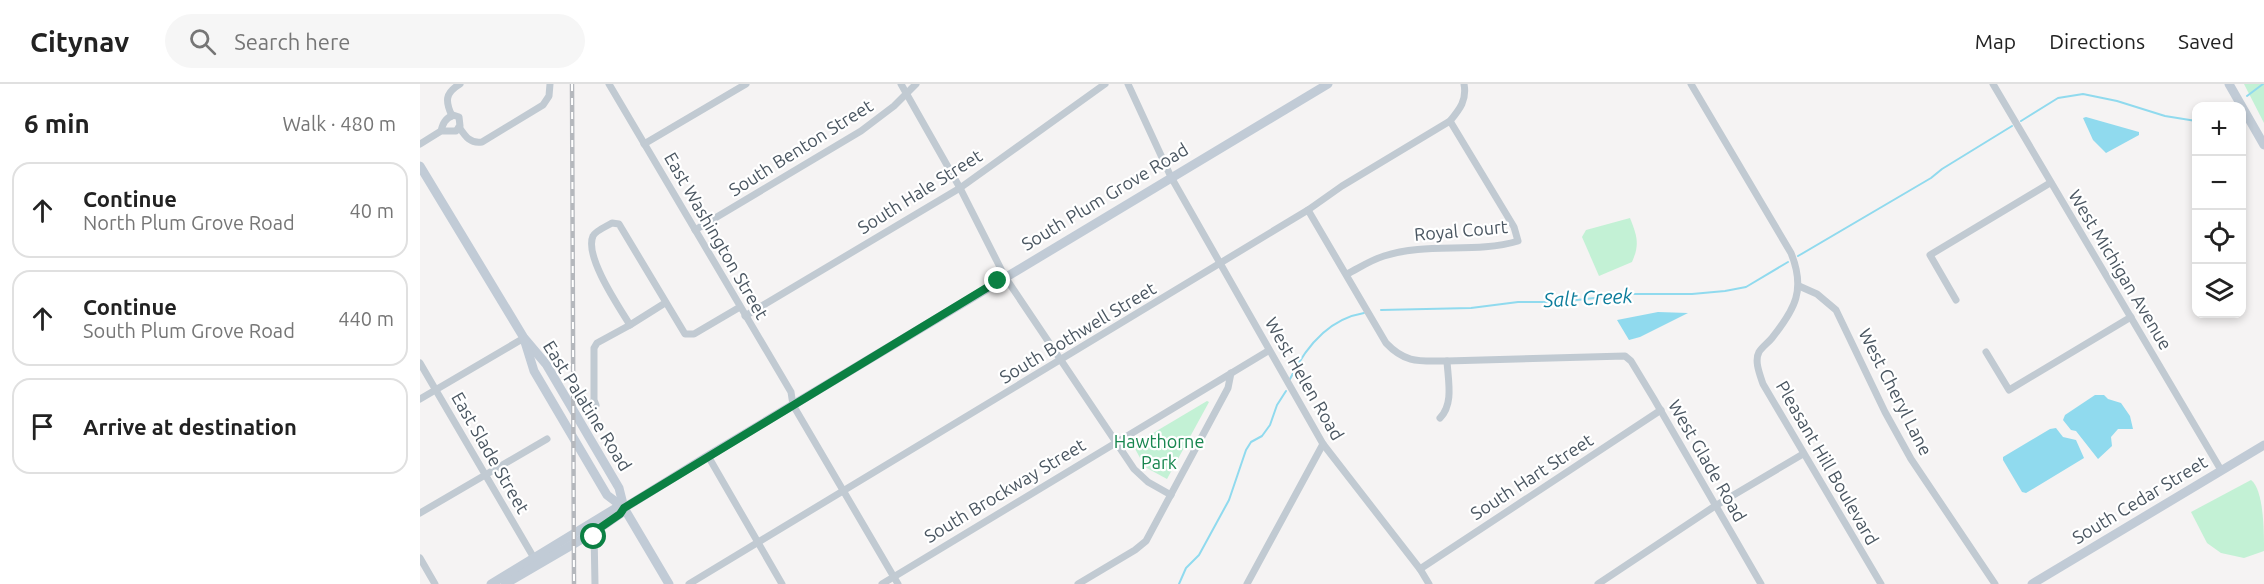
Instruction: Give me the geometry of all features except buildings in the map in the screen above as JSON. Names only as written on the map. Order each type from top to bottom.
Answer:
[{"type":"main road","name":"South Plum Grove Road","points":[[624,508],[1005,276],[1328,84]]},
{"type":"main road","points":[[2229,84],[2264,145]]},
{"type":"main road","name":"East Palatine Road","points":[[420,166],[524,338],[546,364],[619,488],[624,508],[669,584]]},
{"type":"main road","name":"South Cedar Street","points":[[2032,584],[2264,445]]},
{"type":"main road","points":[[491,584],[616,508],[624,508]]},
{"type":"main road","points":[[505,584],[594,532],[620,514],[624,508]]},
{"type":"street","points":[[452,116],[446,103],[446,97],[460,84]]},
{"type":"street","points":[[459,127],[469,140],[476,143],[482,142],[543,105],[549,96],[550,84]]},
{"type":"street","name":"East Washington Street","points":[[609,84],[791,392],[793,405],[898,584]]},
{"type":"street","points":[[645,144],[746,84]]},
{"type":"street","points":[[901,84],[960,188],[1005,276],[1141,476],[1171,495]]},
{"type":"street","name":"South Benton Street","points":[[695,230],[883,116],[916,84]]},
{"type":"street","name":"South Hale Street","points":[[745,316],[960,188],[1105,84]]},
{"type":"street","name":"West Helen Road","points":[[1128,84],[1171,177],[1323,444],[1420,569],[1429,584]]},
{"type":"street","points":[[1691,84],[1791,253],[1797,267],[1799,286],[1792,312],[1758,353],[1750,350]]},
{"type":"street","name":"West Michigan Avenue","points":[[1993,84],[2222,470]]},
{"type":"street","name":"South Bothwell Street","points":[[689,584],[1221,263],[1308,210],[1341,186],[1450,121],[1462,108],[1464,88]]},
{"type":"street","points":[[420,144],[441,131],[451,133],[459,127],[461,122],[459,117],[452,116],[443,123],[441,131]]},
{"type":"street","name":"Royal Court","points":[[1347,274],[1384,256],[1408,251],[1501,246],[1518,241],[1514,227],[1450,121]]},
{"type":"street","points":[[1956,300],[1929,255],[2050,183]]},
{"type":"street","points":[[1308,210],[1386,344],[1399,356],[1418,361],[1447,361],[1449,393],[1446,412],[1440,418]]},
{"type":"street","points":[[630,325],[594,261],[593,236],[612,223],[619,224],[681,331],[689,336],[740,307]]},
{"type":"street","name":"West Cheryl Lane","points":[[1799,286],[1817,294],[1836,310],[1885,412],[1911,459],[1995,584]]},
{"type":"street","points":[[596,405],[594,400],[594,348],[597,343],[665,303]]},
{"type":"street","points":[[1986,352],[2008,390],[2131,317]]},
{"type":"street","points":[[420,399],[524,338]]},
{"type":"street","name":"South Brockway Street","points":[[882,584],[1268,351]]},
{"type":"street","name":"Pleasant Hill Boulevard","points":[[1758,353],[1758,367],[1763,384],[1881,584]]},
{"type":"street","name":"West Glade Road","points":[[1447,361],[1625,356],[1631,361],[1661,410],[1761,584]]},
{"type":"street","name":"East Slade Street","points":[[420,363],[534,558]]},
{"type":"street","points":[[1078,584],[1136,550],[1146,541],[1228,388],[1231,373]]},
{"type":"street","name":"South Hart Street","points":[[1420,569],[1661,410]]},
{"type":"street","points":[[420,513],[547,439]]},
{"type":"street","points":[[1247,584],[1323,444]]},
{"type":"street","points":[[1598,584],[1715,506],[1803,454]]},
{"type":"street","points":[[708,456],[782,584]]},
{"type":"street","points":[[594,532],[595,584]]},
{"type":"street","points":[[420,558],[435,584]]},
{"type":"green space","points":[[2244,84],[2264,84],[2264,123]]},
{"type":"green space","points":[[1630,218],[1637,240],[1632,262],[1599,276],[1582,237],[1586,230]]},
{"type":"green space","name":"Hawthorne Park","points":[[1207,401],[1209,402],[1167,479],[1145,467],[1133,445]]},
{"type":"green space","points":[[2251,480],[2259,493],[2261,502],[2264,551],[2244,558],[2221,553],[2207,543],[2191,512]]},
{"type":"water","points":[[2083,118],[2139,132],[2139,135],[2106,153],[2093,140]]},
{"type":"water","points":[[1658,312],[1688,313],[1640,337],[1629,340],[1617,320]]},
{"type":"water","points":[[2095,395],[2104,395],[2108,399],[2121,403],[2130,416],[2133,429],[2118,429],[2111,437],[2112,446],[2098,459],[2076,431],[2071,430],[2063,420],[2065,415]]},
{"type":"water","points":[[2056,428],[2063,437],[2076,440],[2084,458],[2026,493],[2022,492],[2003,457],[2050,429]]},
{"type":"waterway","name":"Salt Creek","points":[[2247,96],[2263,84]]},
{"type":"waterway","name":"Salt Creek","points":[[2021,121],[2058,98],[2083,94],[2117,101],[2165,116],[2192,120]]},
{"type":"waterway","name":"Salt Creek","points":[[1798,256],[1931,178],[2012,126]]},
{"type":"waterway","name":"Salt Creek","points":[[1381,310],[1471,308],[1518,302],[1560,302],[1629,294],[1692,294],[1725,291],[1746,287],[1788,262]]},
{"type":"waterway","name":"Salt Creek","points":[[1290,379],[1303,356],[1329,328],[1339,321],[1364,313]]},
{"type":"waterway","name":"Salt Creek","points":[[1179,584],[1186,568],[1199,555],[1229,500],[1246,450],[1251,442],[1262,436],[1270,425],[1277,405],[1286,391]]},
{"type":"railway","points":[[572,84],[574,584]]},
{"type":"route","points":[[594,537],[594,532],[620,514],[624,508],[998,281]]}]
